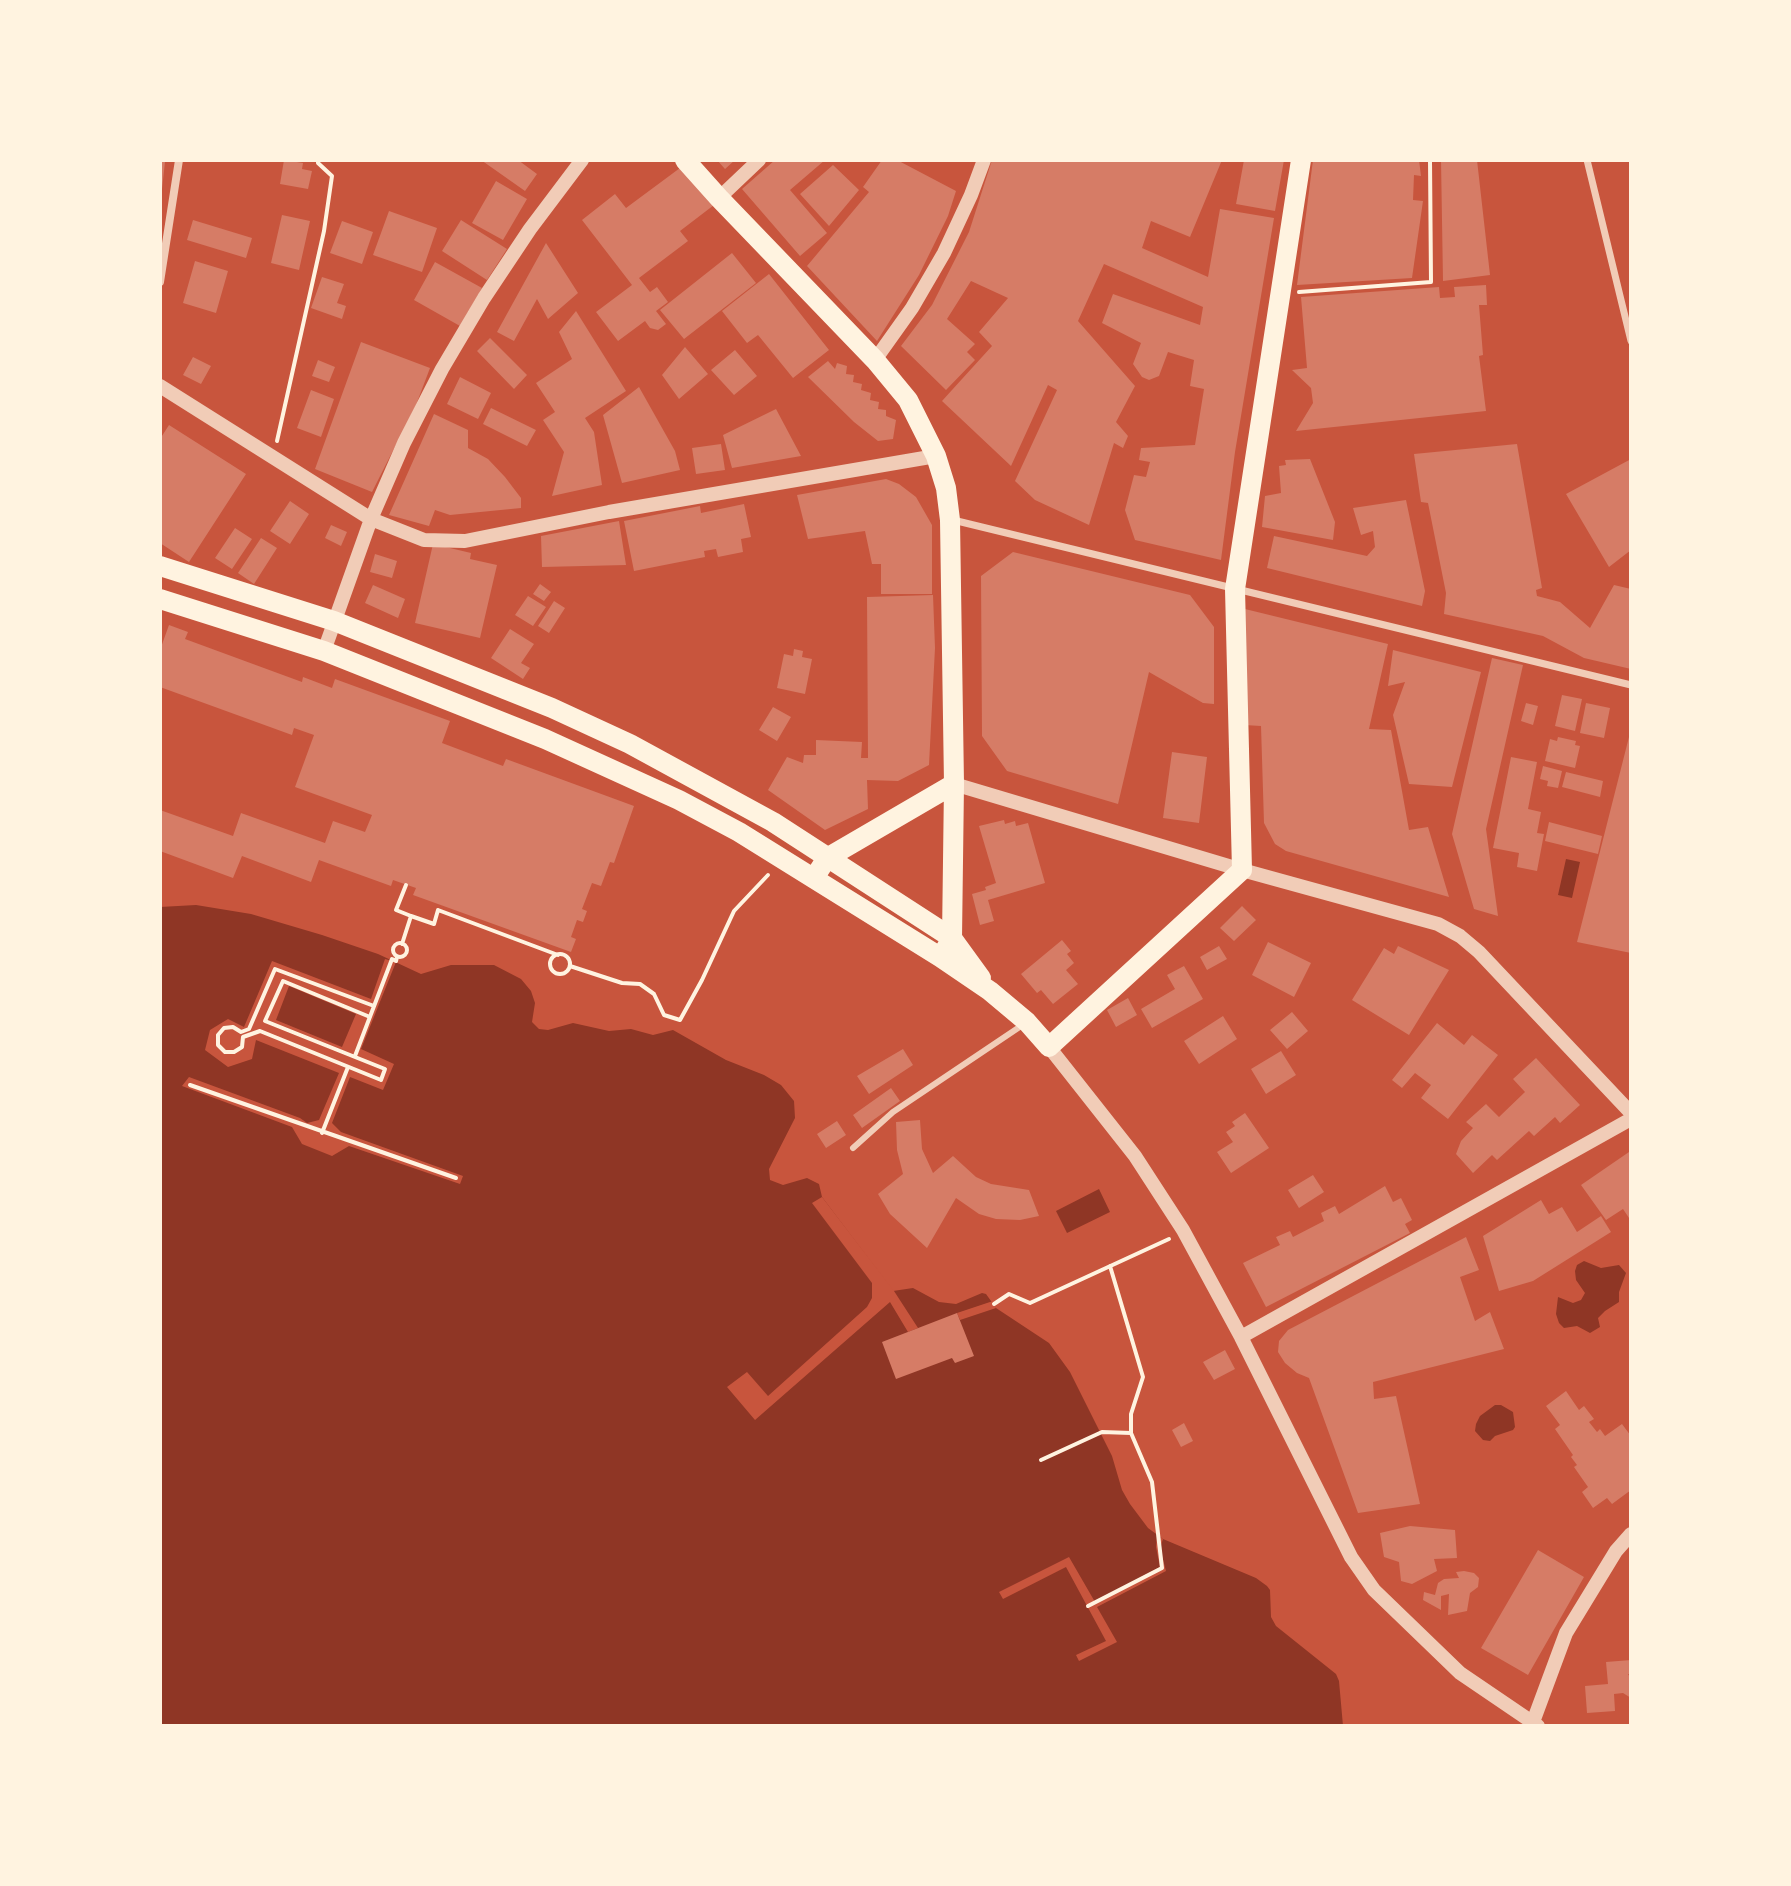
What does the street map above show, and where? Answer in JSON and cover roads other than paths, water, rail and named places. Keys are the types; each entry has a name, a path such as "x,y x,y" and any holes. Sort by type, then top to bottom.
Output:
{"main road":[{"path":"685,160 875,360 908,400 936,456 946,488 950,520 954,784 952,938 940,957"},
{"path":"160,599 324,651 501,721 620,771 679,800 814,878 940,957 990,991 1027,1022 1049,1047 1242,870 1235,589 1301,160"},
{"path":"160,566 334,621 552,708 630,744 773,822 952,938 990,991"},
{"path":"814,878 827,858 954,784"}],"street":[{"path":"160,282 179,160"},
{"path":"324,651 371,519 404,443 442,369 530,229 582,160"},
{"path":"719,198 759,160"},
{"path":"875,360 912,308 944,253 984,160"},
{"path":"1587,160 1631,341"},
{"path":"160,386 371,519 424,540 465,541 625,509 936,456"},
{"path":"950,520 1631,685"},
{"path":"954,784 1242,870 1438,924 1460,936 1479,952 1631,1116 1241,1337"},
{"path":"1049,1047 1135,1156 1183,1230 1241,1337 1351,1557 1374,1590 1460,1673 1535,1724 1566,1633 1616,1551 1631,1534"}],"lane":[{"path":"853,1148 893,1112 1027,1022"}]}
